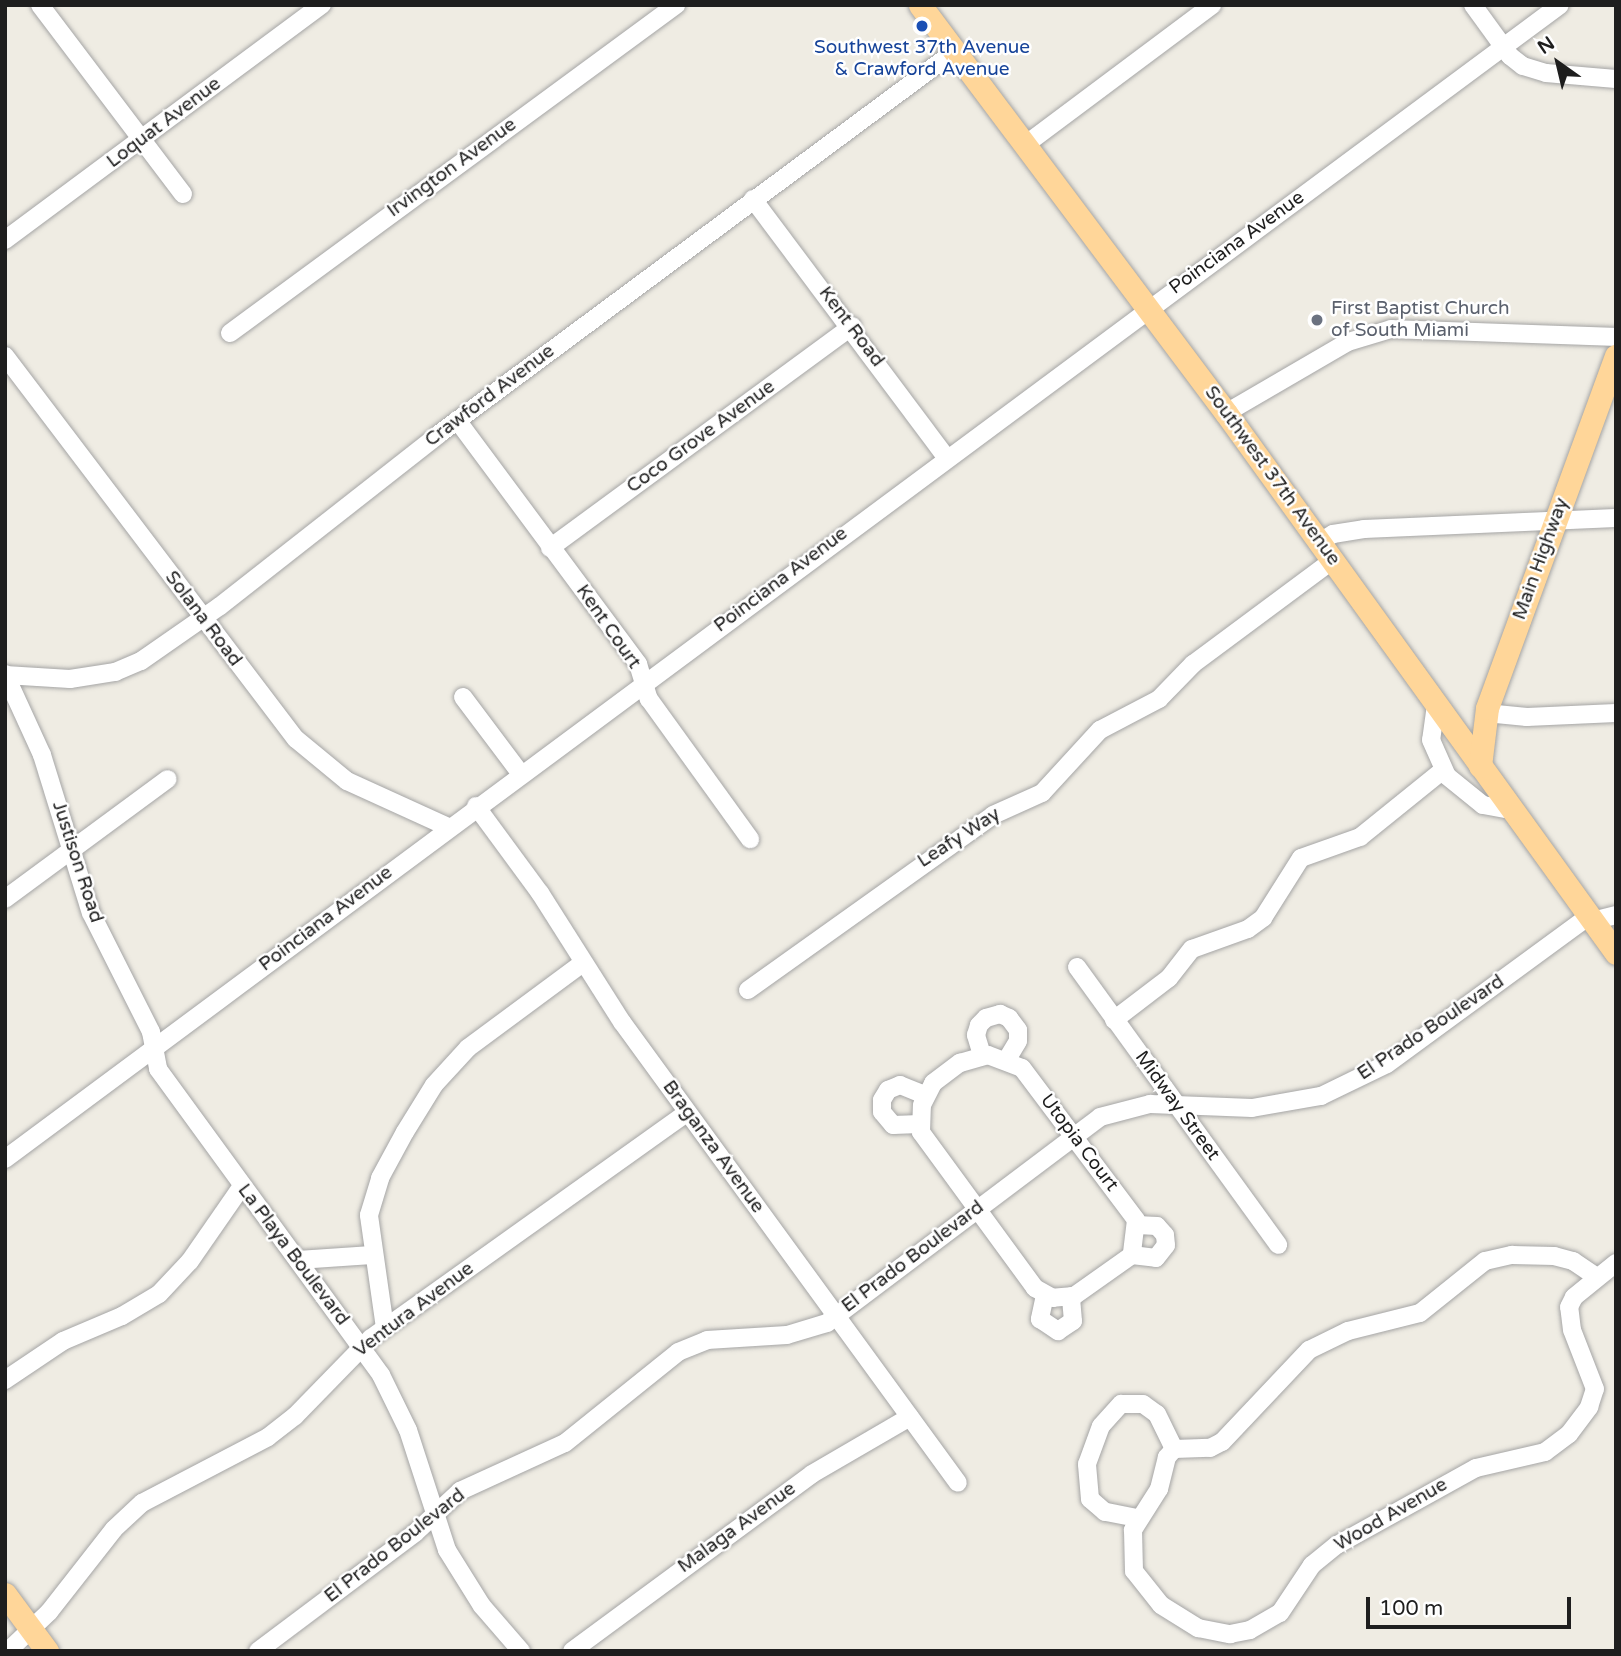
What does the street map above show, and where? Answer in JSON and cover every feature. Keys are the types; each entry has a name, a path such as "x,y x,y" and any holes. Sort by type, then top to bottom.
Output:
{"main road":[{"name":"Southwest 37th Avenue","path":"920,5 1226,413 1616,953"},
{"name":"Main Highway","path":"1480,766 1485,714 1616,356"},
{"path":"1441,712 1469,722 1485,714"},
{"path":"5,1594 47,1651"}],"street":[{"path":"40,5 183,194"},
{"name":"Loquat Avenue","path":"5,240 323,5"},
{"name":"Irvington Avenue","path":"230,333 676,5"},
{"path":"1026,145 1212,5"},
{"path":"1473,5 1517,62 1538,72 1616,79"},
{"name":"Poinciana Avenue","path":"8,1152 154,1047 946,457 1560,5"},
{"name":"Crawford Avenue","path":"6,675 57,679 115,672 141,661 203,619 457,420 955,51"},
{"name":"Kent Road","path":"753,199 852,326 946,457"},
{"name":"Coco Grove Avenue","path":"550,548 852,326"},
{"path":"1226,413 1348,342 1391,329 1616,337"},
{"name":"Solana Road","path":"8,367 269,708 318,760 358,787 448,827"},
{"name":"Kent Court","path":"457,420 638,664 649,699 750,839"},
{"path":"1320,542 1333,534 1364,529 1616,518"},
{"name":"Leafy Way","path":"748,990 993,815 1042,793 1100,730 1159,699 1193,664 1333,561"},
{"name":"Justison Road","path":"6,675 42,755 91,913 147,1022 154,1047"},
{"path":"463,697 520,773"},
{"path":"1441,712 1431,740 1443,770 1477,802 1512,810"},
{"path":"1485,714 1545,717 1616,713"},
{"path":"1114,1020 1169,978 1192,949 1248,929 1264,918 1301,859 1360,837 1443,770"},
{"path":"5,899 168,779"},
{"name":"Braganza Avenue","path":"476,806 545,901 583,963 687,1113 958,1483"},
{"path":"1591,919 1616,915"},
{"name":"El Prado Boulevard","path":"258,1651 433,1516 460,1491 531,1461 576,1436 678,1352 707,1340 803,1332 836,1315 1072,1135 1119,1110 1175,1104 1244,1108 1289,1105 1360,1079 1430,1034 1591,919"},
{"path":"386,1328 372,1255 369,1215 375,1191 434,1085 491,1028 583,963"},
{"name":"Midway Street","path":"1077,967 1278,1245"},
{"path":"982,1055 976,1035 979,1026 991,1015 1000,1014 1009,1018 1018,1030 1017,1045 1007,1059 982,1055 944,1073 925,1095 920,1124 923,1137 1045,1295 1040,1320 1058,1331 1073,1321 1071,1296"},
{"name":"La Playa Boulevard","path":"154,1047 164,1079 361,1346 400,1410 433,1516 473,1593 521,1651"},
{"name":"Utopia Court","path":"1007,1059 1027,1074 1132,1212 1137,1225"},
{"path":"920,1124 893,1125 883,1112 882,1100 900,1085 925,1095"},
{"name":"Ventura Avenue","path":"8,1651 32,1629 134,1509 169,1485 276,1431 361,1346 687,1113"},
{"path":"5,1380 63,1341 130,1313 159,1294 190,1261 242,1186"},
{"path":"1045,1295 1071,1296 1132,1255 1156,1258 1166,1245 1165,1234 1157,1226 1137,1225 1132,1255"},
{"path":"298,1260 372,1255"},
{"path":"1138,1518 1105,1512 1090,1499 1087,1464 1101,1426 1121,1404 1143,1404 1157,1414 1174,1449 1210,1448 1222,1442 1309,1350 1348,1331 1420,1313 1486,1261 1512,1255 1554,1256 1573,1261 1597,1277 1616,1263"},
{"name":"Wood Avenue","path":"1174,1449 1167,1457 1158,1489 1138,1518 1130,1549 1134,1571 1170,1612 1217,1633 1244,1632 1267,1622 1287,1604 1312,1564 1337,1545 1476,1468 1545,1452 1569,1434 1589,1406 1595,1388 1572,1329 1569,1307 1597,1277"},
{"name":"Malaga Avenue","path":"572,1651 812,1474 910,1417"}],"place":[{"name":"Southwest 37th Avenue & Crawford Avenue","path":"922,26"},
{"name":"First Baptist Church of South Miami","path":"1317,320"}]}
